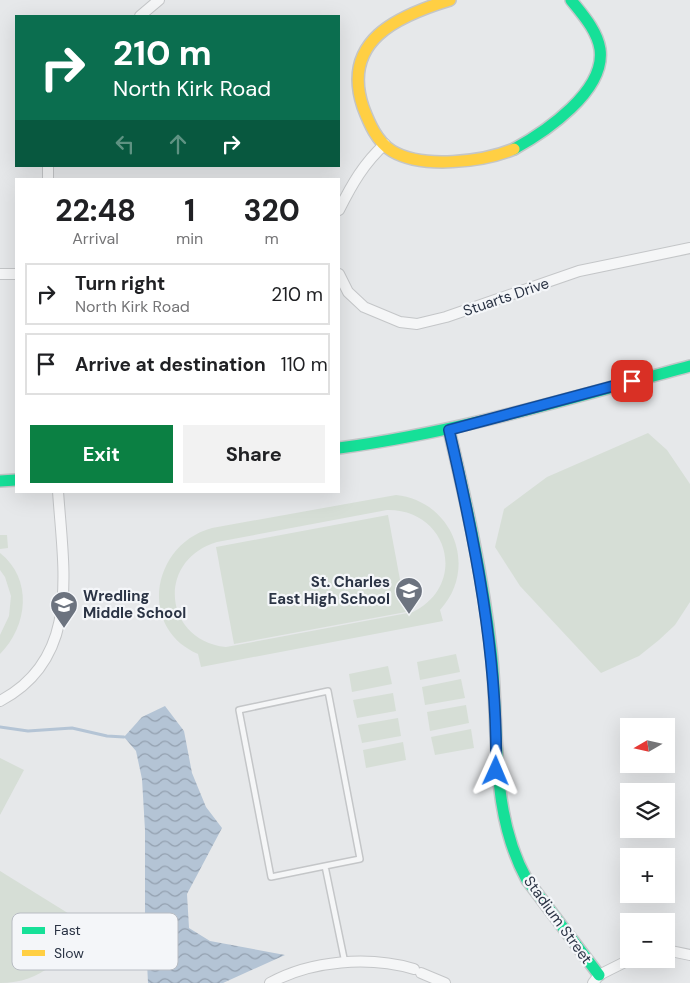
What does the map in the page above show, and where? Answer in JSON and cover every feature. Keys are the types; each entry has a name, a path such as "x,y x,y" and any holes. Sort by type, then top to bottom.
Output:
{"street":[{"path":"141,15 159,0"},
{"path":"450,0 389,25 374,38 361,56 356,79 360,103 372,127 390,149 414,158 450,163 508,154 552,125 587,90 596,77 601,61 599,40 594,30 571,0"},
{"path":"340,208 354,179 370,158 385,144"},
{"name":"Stuarts Drive","path":"340,276 348,292 364,307 400,322 417,324 446,317 579,271 690,248"},
{"path":"0,274 15,274"},
{"path":"340,448 388,442 449,430 690,366"},
{"name":"Stadium Street","path":"449,430 465,497 491,646 496,696 496,771 502,806 518,864 527,880 579,951 596,979"},
{"path":"0,481 15,480"},
{"path":"0,700 16,692 39,668 56,641 63,609 63,573 58,493"},
{"path":"675,952 690,955"},
{"path":"270,983 304,968 345,963 393,964 418,971 445,983"},
{"path":"596,979 620,965"}],"lane":[{"path":"328,691 360,859 325,866 271,877 239,710 328,691"},
{"path":"325,866 345,963"}],"shaded area":[{"path":"648,433 667,450 690,484 690,602 675,625 639,656 601,673 520,586 495,547 504,509 547,477"},
{"path":"396,495 416,500 432,510 445,523 454,539 458,557 458,575 452,593 440,610 443,621 201,667 198,654 179,642 166,626 160,607 160,587 165,568 176,551 192,537 212,528","holes":["387,510 408,513 425,522 437,535 444,550 445,568 441,585 430,600 413,612 226,647 205,641 189,630 179,615 175,599 176,581 184,565 197,551 217,542"]},
{"path":"388,515 406,612 234,644 216,547"},
{"path":"0,535 7,535 8,548 0,549"},
{"path":"0,553 11,564 18,576 22,589 23,603 21,617 16,630 0,654 0,635 9,616 11,596 5,577 0,570"},
{"path":"456,654 460,672 420,680 417,662"},
{"path":"388,666 392,684 352,692 349,674"},
{"path":"461,679 465,698 425,705 422,687"},
{"path":"393,693 396,711 357,718 353,700"},
{"path":"466,705 469,723 430,731 427,712"},
{"path":"398,718 401,736 362,743 358,725"},
{"path":"471,729 474,748 435,755 431,737"},
{"path":"403,742 406,760 366,768 363,750"},
{"path":"0,758 24,770 0,815"},
{"path":"0,871 68,913 12,913 12,970 45,970 15,982 0,983"}],"water":[{"path":"165,706 184,731 192,773 206,807 222,828 187,894 189,928 210,941 285,955 223,983 148,983 147,970 178,970 178,913 145,913 145,830 142,779 136,751 124,737 142,717"}],"waterway":[{"path":"0,727 28,731 72,728 107,736 124,737"}],"traffic: fast":[{"path":"514,149 541,132 571,108 584,95 599,65 600,49 596,35 571,0"},
{"path":"340,448 428,433 472,423 690,366"},
{"path":"449,430 462,484 488,622 494,679 498,767 506,825 515,853 527,880 599,975"},
{"path":"0,481 15,480"}],"traffic: slow":[{"path":"450,0 430,6 393,23 378,35 367,48 360,65 358,84 363,107 368,119 382,143 392,151 405,157 419,160 453,162 501,154 514,149"}],"place":[{"name":"St. Charles East High School","path":"409,615"},
{"name":"Wredling Middle School","path":"64,629"}],"route":[{"path":"496,771 496,696 491,646 465,497 449,430 632,381"}]}
